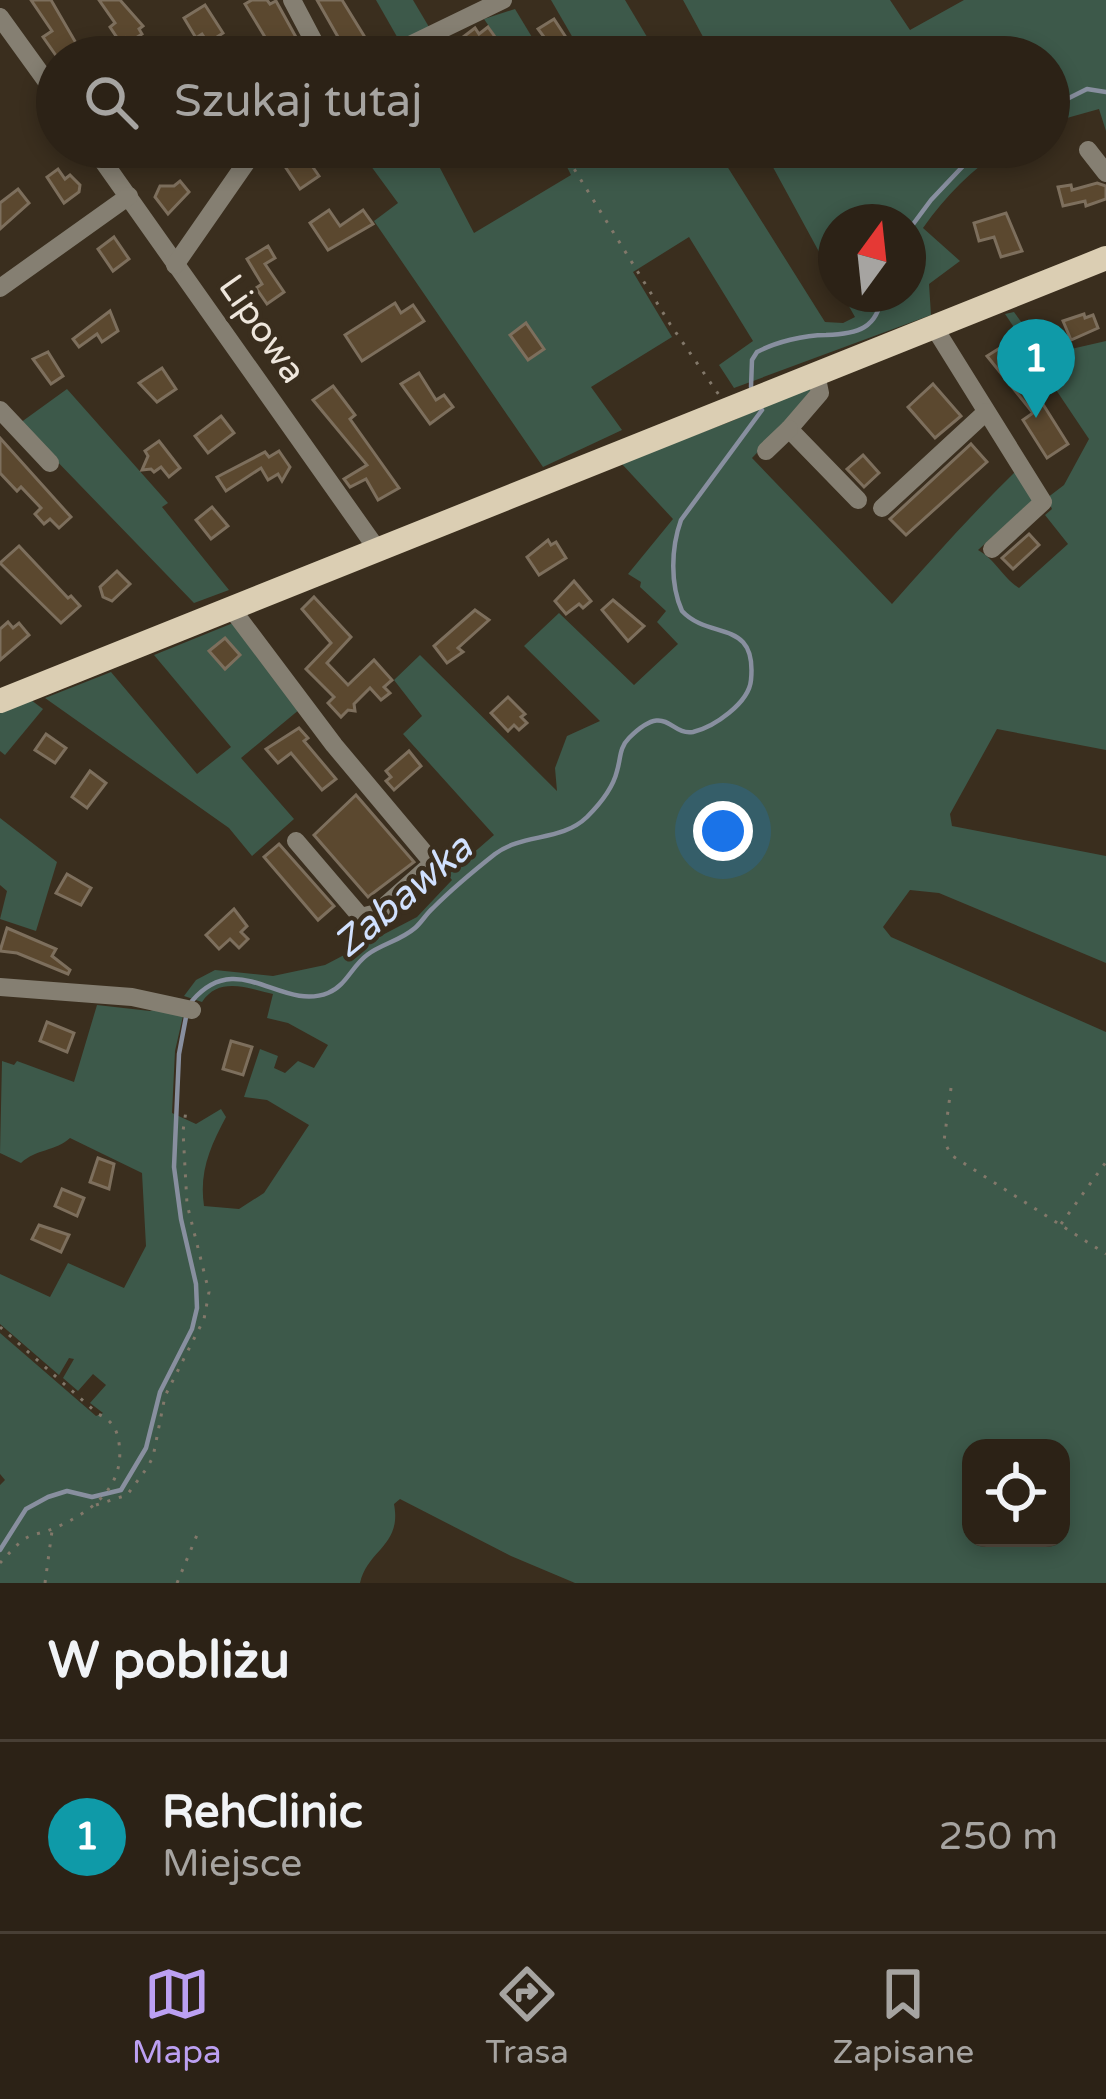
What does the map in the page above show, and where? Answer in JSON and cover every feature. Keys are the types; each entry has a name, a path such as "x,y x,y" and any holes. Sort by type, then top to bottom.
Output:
{"main road":[{"path":"0,700 1106,258"}],"street":[{"path":"292,0 311,36"},
{"path":"428,36 503,0"},
{"path":"0,17 36,67"},
{"path":"1088,150 1106,172"},
{"name":"Lipowa","path":"108,168 377,550"},
{"path":"176,265 242,168"},
{"path":"0,288 129,196"},
{"path":"934,327 1043,502 992,549"},
{"path":"766,451 820,393 816,374"},
{"path":"0,410 50,463"},
{"path":"882,508 986,412"},
{"path":"789,429 858,500"},
{"path":"232,608 334,745 433,863 377,913 361,917 296,841"},
{"path":"0,987 132,998 188,1009"}],"path":[{"path":"574,168 724,401"},
{"path":"951,1088 944,1141 952,1155 1106,1254"},
{"path":"0,1563 28,1537 126,1494 153,1457 165,1396 198,1336 209,1292 187,1204 186,1111"},
{"path":"1060,1225 1106,1162"},
{"path":"0,1327 98,1414 111,1420 119,1438 121,1466 117,1480 96,1505"},
{"path":"45,1583 52,1529"},
{"path":"177,1583 197,1534"}],"green space":[{"path":"376,0 413,0 429,27 412,36 397,36"},
{"path":"551,0 625,0 646,36 572,36"},
{"path":"683,0 890,0 910,30 964,0 1106,0 1106,131 1099,109 1070,117 1070,36 703,36"},
{"path":"515,9 531,36 496,36 484,19"},
{"path":"372,168 440,168 474,233 571,175 568,168 728,168 825,322 843,323 855,317 852,312 926,312 926,231 960,261 929,284 931,315 734,388 719,365 753,341 689,237 633,272 672,337 591,387 622,430 543,467 374,221 398,203"},
{"path":"773,168 979,168 926,224 926,204 818,204 818,250"},
{"path":"1014,312 1045,355 1106,341 1106,750 997,729 950,814 952,826 1106,856 1106,963 939,893 910,890 883,927 891,937 1106,1032 1106,1583 575,1583 400,1499 394,1504 389,1538 360,1583 0,1583 0,1485 5,1480 0,1474 0,1333 96,1416 103,1413 90,1403 106,1385 93,1374 78,1391 63,1378 74,1359 69,1358 59,1375 0,1324 0,1274 50,1297 68,1263 124,1288 146,1246 142,1173 70,1138 21,1163 0,1153 2,1061 14,1065 17,1061 74,1082 97,1005 150,1011 162,1007 183,1016 175,1051 172,1113 196,1124 221,1109 226,1117 207,1160 204,1206 239,1209 264,1193 309,1125 267,1100 244,1097 260,1049 278,1056 274,1068 285,1073 298,1061 314,1068 328,1045 288,1023 267,1018 273,994 225,986 202,1002 184,996 196,980 215,970 273,976 325,965 417,917 452,880 448,875 494,835 403,734 422,716 394,680 420,655 557,791 555,768 567,736 600,721 524,646 559,613 634,685 678,644 657,622 666,611 628,574 673,519 621,463 804,388 812,390 752,458 892,604 1015,472 1033,500 978,550 1019,588 1068,544 1045,515 1052,509 1047,498 1064,485 1089,439 1005,314"},
{"path":"67,389 168,503 162,507 229,590 194,603 20,423"},
{"path":"233,623 300,709 241,758 294,819 252,856 229,828 45,698 111,672 197,774 231,747 154,655"},
{"path":"31,700 43,709 5,755 0,751 0,709"},
{"path":"0,818 57,862 36,931 0,919 7,891 0,885"}],"building":[{"path":"31,0 51,0 72,36 44,36 52,31"},
{"path":"99,0 120,0 143,26 142,34 116,36 110,27 115,23"},
{"path":"317,0 342,0 364,36 337,36"},
{"path":"276,1 295,36 264,36 245,4"},
{"path":"205,5 223,33 195,36 184,18"},
{"path":"554,19 565,36 543,36 538,29"},
{"path":"488,27 494,36 464,36 475,28 479,34"},
{"path":"286,168 313,168 319,176 300,189"},
{"path":"58,169 65,179 70,175 80,185 79,192 64,203 47,177"},
{"path":"180,181 189,192 168,214 155,197 160,186"},
{"path":"1097,183 1106,186 1106,199 1086,206 1085,201 1063,206 1058,187 1071,185 1072,190"},
{"path":"18,189 29,203 0,229 0,203"},
{"path":"329,210 340,226 363,210 373,224 328,250 310,223"},
{"path":"1006,213 1022,251 1001,257 994,237 979,241 974,223"},
{"path":"114,237 129,259 113,271 98,249"},
{"path":"268,246 275,258 265,264 284,292 267,304 247,259"},
{"path":"395,303 401,313 413,305 424,321 362,361 345,335"},
{"path":"110,311 118,331 102,342 97,334 79,347 73,339"},
{"path":"1084,314 1085,318 1093,315 1098,328 1071,340 1063,321"},
{"path":"526,323 544,349 528,360 510,335"},
{"path":"1003,346 1024,380 1040,367 1049,378 1034,390 1068,444 1047,458 1023,420 1033,413 987,356"},
{"path":"48,352 63,376 51,384 33,359"},
{"path":"162,368 176,389 157,402 139,383"},
{"path":"419,373 436,400 444,395 453,407 430,424 401,384"},
{"path":"933,384 961,416 935,438 908,407"},
{"path":"333,386 355,415 350,419 399,488 378,500 366,479 350,487 344,479 367,465 313,400"},
{"path":"221,416 234,433 208,453 195,436"},
{"path":"0,438 71,517 59,528 50,519 44,524 35,514 41,508 0,473"},
{"path":"159,441 180,468 169,477 161,467 154,472 142,470 148,456 145,451"},
{"path":"971,444 987,462 906,535 890,519"},
{"path":"279,451 290,467 282,481 278,474 268,480 261,468 226,491 217,477 265,452 269,457"},
{"path":"863,455 879,473 864,487 847,469"},
{"path":"212,507 228,526 211,539 196,520"},
{"path":"1029,534 1039,545 1013,569 1002,558"},
{"path":"548,540 551,545 556,542 566,558 539,575 527,557"},
{"path":"19,546 80,606 61,623 0,563"},
{"path":"117,571 130,584 112,601 103,597 100,587"},
{"path":"574,581 591,601 566,614 555,601"},
{"path":"314,597 351,637 327,663 348,685 374,660 392,680 384,687 390,693 381,700 370,688 354,704 355,711 348,710 341,717 328,703 334,697 306,669 331,643 302,609"},
{"path":"613,600 644,626 628,641 602,610"},
{"path":"475,610 489,620 458,648 463,652 447,663 434,646"},
{"path":"8,622 13,628 19,623 29,635 0,660 0,629"},
{"path":"225,638 240,655 225,669 209,651"},
{"path":"508,697 525,714 521,717 527,723 519,730 514,725 508,731 491,713"},
{"path":"299,728 336,779 322,790 291,753 278,763 266,749"},
{"path":"46,734 66,748 55,763 35,750"},
{"path":"409,751 421,766 394,790 386,781 391,777 386,771"},
{"path":"90,771 106,783 87,808 72,797"},
{"path":"356,795 414,862 368,897 314,835"},
{"path":"279,844 334,906 318,920 264,857"},
{"path":"67,874 91,888 81,905 56,893"},
{"path":"234,909 247,926 241,932 248,939 239,948 230,939 219,949 206,935"},
{"path":"7,928 56,949 52,956 70,970 68,974 0,951"},
{"path":"47,1022 74,1033 67,1052 40,1041"},
{"path":"231,1041 252,1047 243,1075 223,1069"},
{"path":"98,1158 114,1164 109,1189 90,1182"},
{"path":"62,1189 84,1198 77,1216 55,1206"},
{"path":"39,1225 69,1235 61,1252 32,1239"}],"waterway":[{"name":"Zabawka","path":"1070,98 1087,89 1106,92"},
{"name":"Zabawka","path":"926,207 961,168"},
{"name":"Zabawka","path":"751,387 757,352 790,340 847,333 864,327 877,312"},
{"name":"Zabawka","path":"192,1001 209,986 226,980 311,997 334,990 367,955 415,928 495,854 566,830 587,817 612,784 623,746 642,727 660,720 693,732 737,705 751,680 747,647 682,611 675,589 675,542 681,520 762,410"},
{"name":"Zabawka","path":"0,1550 26,1509 48,1497 67,1491 92,1497 121,1490 146,1448 160,1392 192,1329 196,1284 174,1167 179,1054 186,1017"}],"place":[{"name":"RehClinic","path":"1036,418"}]}
